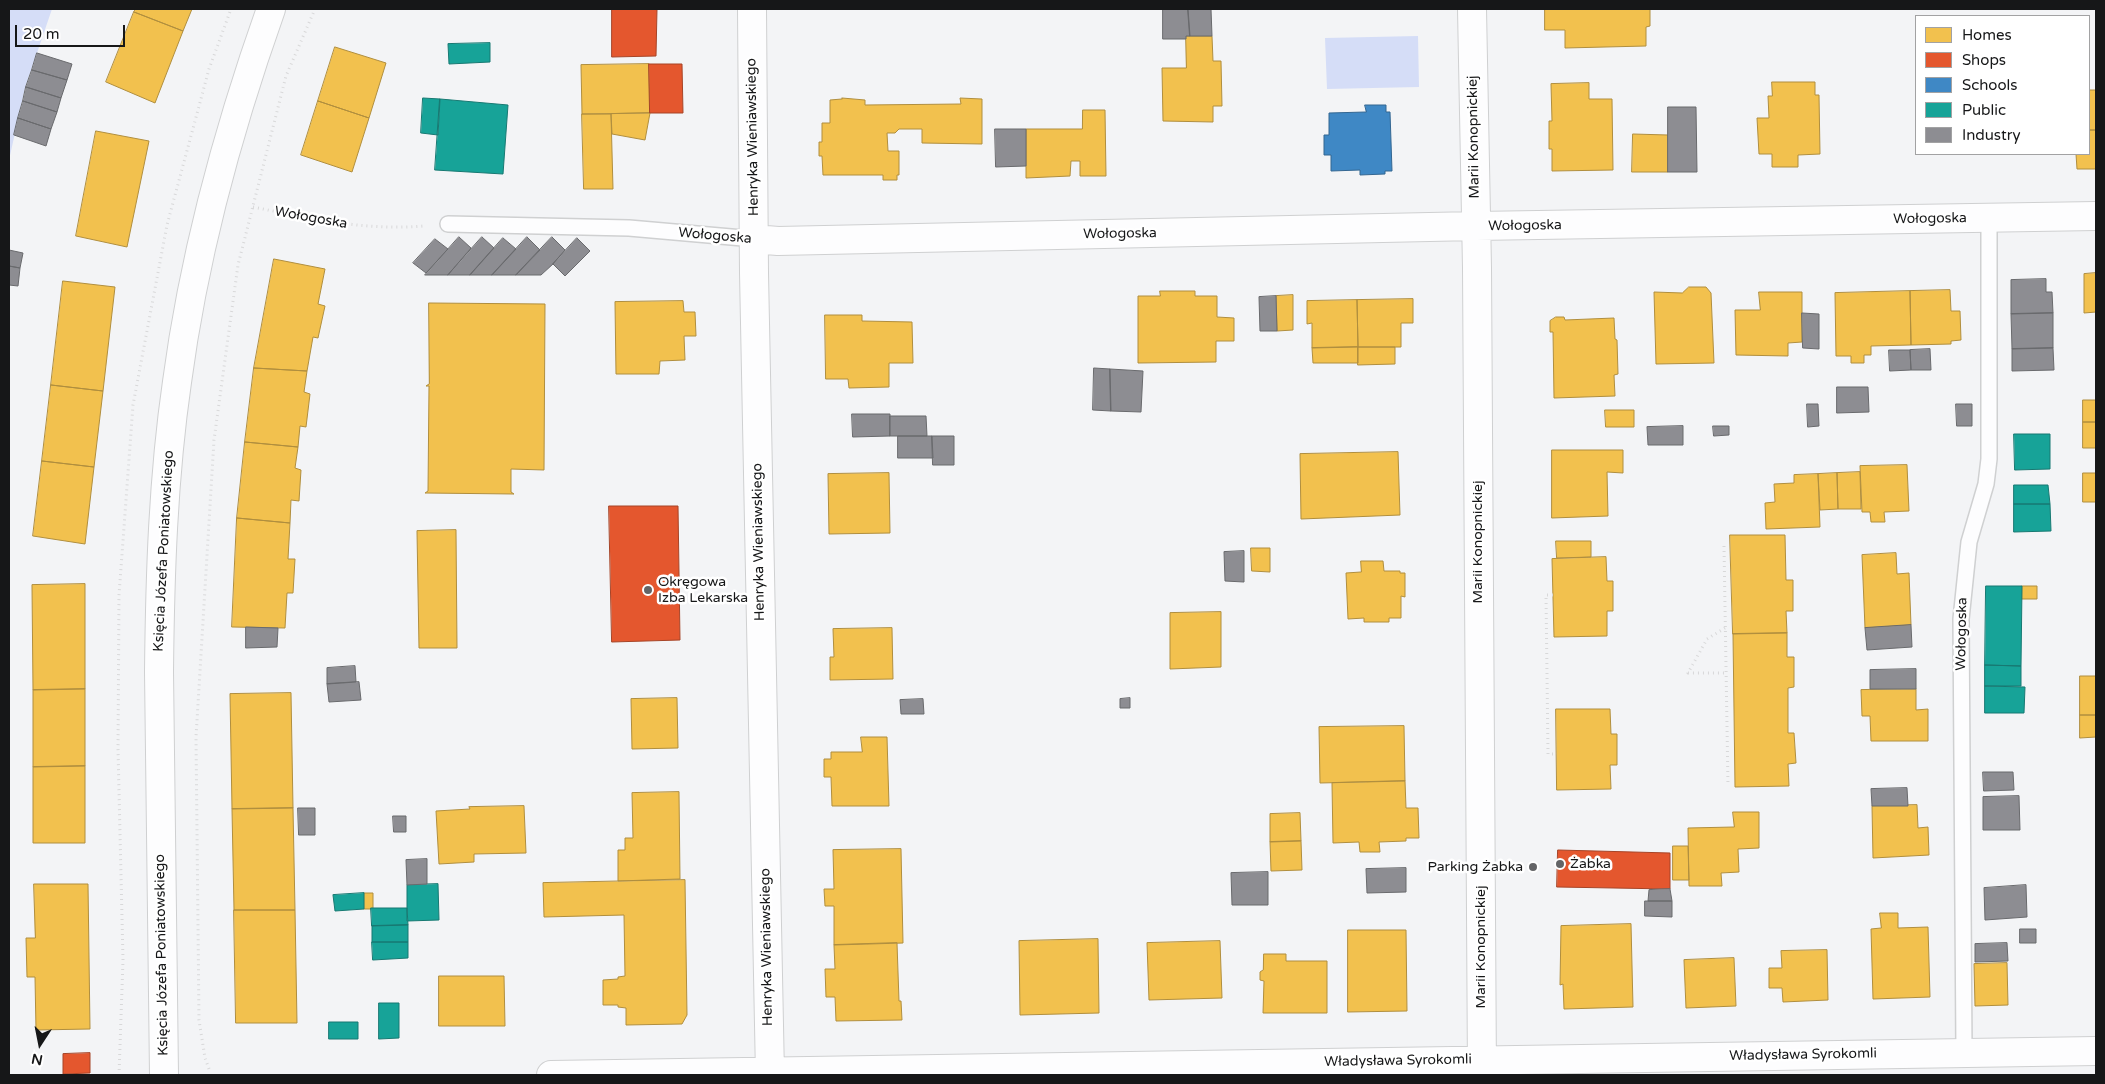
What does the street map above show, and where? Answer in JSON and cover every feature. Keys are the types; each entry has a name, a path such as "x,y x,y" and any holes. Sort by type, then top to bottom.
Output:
{"street":[{"name":"Księcia Józefa Poniatowskiego","path":"164,1075 158,672 164,494 176,383 199,254 233,121 271,9"},
{"name":"Henryka Wieniawskiego","path":"752,9 754,239 770,1073"},
{"name":"Marii Konopnickiej","path":"1472,9 1476,226 1482,1068"},
{"name":"Wołogoska","path":"754,239 788,241 1476,226 2096,216"},
{"name":"Władysława Syrokomli","path":"551,1075 1482,1068 1964,1052 2096,1051"}],"lane":[{"name":"Wołogoska","path":"1964,1052 1961,619 1969,542 1986,484 1989,459 1989,218"},
{"name":"Wołogoska","path":"448,224 629,228 754,239"}],"path":[{"path":"209,1069 205,1058 199,1020 196,737 214,440 238,265 286,76 315,9"},
{"name":"Wołogoska","path":"252,207 319,221 362,226 406,228 448,224"},
{"path":"1724,546 1728,786"},
{"path":"119,595 118,749 122,960 119,1075"},
{"path":"1553,595 1546,595 1548,754 1557,754"},
{"path":"1726,628 1707,639 1688,673 1726,673"}],"shaded area":[{"path":"9,9 52,9 25,88 9,160"},
{"path":"1418,36 1419,87 1327,89 1325,38"}],"building: Homes":[{"path":"136,9 192,9 183,31 134,12"},
{"path":"1545,9 1650,9 1650,26 1646,27 1646,46 1565,48 1565,30 1545,30"},
{"path":"134,12 183,31 155,103 106,82"},
{"path":"1186,36 1212,36 1213,61 1221,61 1222,106 1213,106 1213,122 1163,121 1162,68 1186,68"},
{"path":"335,47 386,63 369,118 318,101"},
{"path":"649,64 650,113 582,114 581,65"},
{"path":"1772,82 1815,82 1815,95 1819,95 1820,154 1798,155 1798,167 1772,167 1772,154 1759,154 1757,118 1769,118 1768,96 1772,96"},
{"path":"1589,83 1589,99 1612,99 1613,170 1552,171 1552,149 1549,149 1549,121 1552,121 1551,84"},
{"path":"2090,90 2096,90 2096,130 2090,130"},
{"path":"842,98 865,100 865,105 961,104 960,98 982,99 982,144 922,143 922,129 899,129 895,133 887,133 888,151 899,151 899,175 897,175 897,180 883,180 883,175 823,175 822,156 819,156 819,142 822,142 822,123 830,123 830,100"},
{"path":"318,101 369,118 352,172 301,155"},
{"path":"1083,110 1105,110 1106,176 1080,176 1080,161 1071,161 1070,176 1026,178 1026,129 1082,129"},
{"path":"650,113 645,140 612,134 611,114"},
{"path":"582,114 611,114 613,189 584,189"},
{"path":"2090,130 2096,130 2096,169 2077,169 2076,155 2090,155"},
{"path":"96,131 149,141 127,247 76,236"},
{"path":"1633,134 1668,135 1668,172 1632,172"},
{"path":"274,259 325,269 318,304 325,306 318,338 313,337 307,371 254,368"},
{"path":"2096,273 2096,312 2084,313 2084,274"},
{"path":"63,281 115,287 103,391 51,385"},
{"path":"1689,287 1706,287 1711,293 1714,363 1656,364 1654,292 1682,293"},
{"path":"1950,290 1951,311 1960,311 1961,340 1951,341 1951,344 1911,345 1910,291"},
{"path":"1160,291 1195,291 1195,296 1217,296 1217,317 1234,318 1234,341 1216,341 1216,362 1138,363 1138,296 1160,296"},
{"path":"1910,291 1911,345 1871,346 1871,355 1864,355 1864,363 1851,363 1851,356 1836,356 1835,293"},
{"path":"1759,292 1802,292 1802,342 1788,343 1788,356 1736,355 1735,310 1760,310"},
{"path":"1293,295 1293,330 1277,331 1276,296"},
{"path":"1413,299 1413,323 1401,323 1401,347 1358,347 1357,300"},
{"path":"1357,300 1358,347 1312,348 1312,323 1307,324 1307,301"},
{"path":"683,301 684,312 695,312 696,336 684,336 685,360 660,361 659,374 616,374 615,302"},
{"path":"429,303 545,304 544,470 511,469 511,492 514,494 425,493 428,491 429,386 426,386 429,384"},
{"path":"825,315 862,315 862,321 912,322 913,363 889,363 889,387 849,388 848,379 826,379"},
{"path":"1556,317 1564,317 1565,320 1614,318 1618,374 1614,375 1615,396 1554,398 1553,332 1550,332 1550,321"},
{"path":"1358,347 1395,347 1395,364 1358,365"},
{"path":"1358,347 1358,363 1313,363 1312,348"},
{"path":"254,368 307,371 304,392 310,394 306,427 300,426 298,447 245,442"},
{"path":"51,385 103,391 94,467 42,461"},
{"path":"2083,400 2096,400 2096,422 2083,422"},
{"path":"1605,410 1634,410 1634,427 1606,427"},
{"path":"2083,422 2096,422 2096,448 2083,448"},
{"path":"245,442 298,447 295,468 301,470 299,501 291,500 290,523 237,518"},
{"path":"1552,450 1623,450 1623,473 1607,472 1608,516 1552,518"},
{"path":"1398,452 1400,515 1301,519 1300,454"},
{"path":"42,461 94,467 85,544 33,536"},
{"path":"1907,465 1909,511 1884,512 1885,522 1871,522 1870,512 1862,512 1860,466"},
{"path":"1860,472 1861,509 1838,509 1837,473"},
{"path":"889,473 890,533 829,534 828,474"},
{"path":"1837,473 1838,509 1820,510 1818,474"},
{"path":"2083,473 2096,473 2096,502 2083,502"},
{"path":"1818,474 1820,527 1766,529 1765,503 1775,502 1774,484 1794,483 1794,475"},
{"path":"237,518 290,523 288,559 295,559 293,593 287,593 285,628 232,627"},
{"path":"456,530 457,648 419,648 417,531"},
{"path":"1730,535 1785,535 1786,580 1793,580 1793,611 1786,611 1787,633 1733,634"},
{"path":"1556,541 1591,541 1591,557 1557,558"},
{"path":"1251,548 1270,548 1270,572 1252,571"},
{"path":"1896,553 1897,574 1909,573 1911,625 1865,628 1862,555"},
{"path":"1606,557 1607,581 1613,581 1613,611 1607,611 1607,636 1554,637 1552,559"},
{"path":"1361,561 1383,561 1384,571 1400,571 1400,573 1405,573 1405,597 1401,596 1401,618 1389,618 1389,622 1364,622 1364,618 1348,619 1346,573 1361,572"},
{"path":"85,584 85,689 33,690 32,585"},
{"path":"2022,586 2037,586 2037,599 2022,599"},
{"path":"1221,612 1221,667 1170,669 1170,613"},
{"path":"892,628 893,679 830,680 830,657 834,657 833,629"},
{"path":"1787,633 1787,657 1794,657 1794,687 1788,688 1788,733 1794,733 1796,763 1788,764 1789,786 1735,787 1733,634"},
{"path":"2080,676 2096,676 2096,715 2080,715"},
{"path":"85,689 85,766 33,767 33,690"},
{"path":"1916,689 1916,710 1928,709 1928,741 1871,741 1870,716 1862,716 1861,690"},
{"path":"291,693 293,808 232,809 230,694"},
{"path":"677,698 678,748 632,749 631,699"},
{"path":"1556,709 1610,709 1611,734 1617,734 1617,765 1610,765 1611,789 1557,790"},
{"path":"2080,715 2096,715 2096,737 2080,738"},
{"path":"1404,726 1405,781 1320,783 1319,727"},
{"path":"861,737 887,737 889,806 832,806 831,777 824,777 824,759 831,759 831,752 862,752"},
{"path":"85,766 85,843 33,843 33,767"},
{"path":"1405,781 1406,808 1418,808 1419,838 1406,838 1406,841 1379,842 1380,852 1360,852 1359,842 1333,843 1332,783"},
{"path":"679,792 680,879 618,881 618,850 625,850 625,838 633,838 632,793"},
{"path":"1917,805 1918,828 1928,827 1929,855 1873,858 1872,806"},
{"path":"524,806 526,853 474,854 474,862 439,864 436,811 470,809 469,807"},
{"path":"293,808 295,910 234,910 232,809"},
{"path":"1733,812 1759,812 1759,848 1738,849 1739,872 1721,873 1722,886 1689,886 1688,828 1734,827"},
{"path":"1300,813 1301,841 1270,842 1270,814"},
{"path":"1301,841 1302,870 1271,871 1270,842"},
{"path":"1673,846 1688,846 1689,880 1673,880"},
{"path":"901,849 903,943 834,945 834,906 825,906 824,889 834,889 833,850"},
{"path":"685,880 687,1015 682,1024 626,1025 626,1008 618,1007 618,1005 603,1005 603,980 618,979 618,977 625,976 624,915 544,917 543,883"},
{"path":"34,884 88,884 90,1029 36,1030 35,977 27,977 26,938 35,938"},
{"path":"364,893 373,893 373,909 364,909"},
{"path":"234,910 295,910 297,1023 236,1023"},
{"path":"1880,913 1898,913 1898,928 1928,927 1930,997 1873,999 1871,929 1881,928"},
{"path":"1631,924 1633,1007 1564,1009 1563,984 1560,985 1561,926"},
{"path":"1348,930 1406,930 1407,1011 1348,1012"},
{"path":"1098,939 1099,1013 1020,1015 1019,941"},
{"path":"1220,941 1222,998 1149,1000 1147,943"},
{"path":"897,943 899,1001 901,1001 902,1020 836,1021 835,997 826,997 825,969 835,969 834,945"},
{"path":"1827,950 1828,1000 1783,1002 1782,988 1769,988 1769,968 1782,968 1781,951"},
{"path":"1264,954 1286,954 1286,961 1327,961 1327,1013 1263,1013 1264,981 1260,980 1260,972 1263,970"},
{"path":"1734,958 1736,1006 1686,1008 1684,960"},
{"path":"2007,963 2008,1005 1975,1006 1974,964"},
{"path":"439,976 504,976 505,1026 439,1026"}],"building: Shops":[{"path":"612,9 657,9 656,56 612,57"},
{"path":"649,64 682,64 683,113 650,113"},
{"path":"609,506 678,506 680,640 612,642"},
{"path":"1558,850 1670,853 1670,889 1557,887"},
{"path":"90,1053 90,1073 63,1074 63,1054"}],"building: Schools":[{"path":"1365,105 1386,105 1386,112 1390,112 1392,171 1385,171 1385,174 1360,175 1360,170 1331,171 1331,155 1324,155 1324,135 1329,135 1329,113 1366,112"}],"building: Public":[{"path":"490,43 490,62 449,64 448,44"},
{"path":"423,98 440,99 438,135 421,133"},
{"path":"440,99 508,105 503,174 435,170"},
{"path":"2014,434 2050,434 2050,469 2015,470"},
{"path":"2014,485 2048,485 2050,504 2014,504"},
{"path":"2014,504 2050,504 2051,531 2014,532"},
{"path":"1986,586 2022,586 2021,666 1985,665"},
{"path":"1985,665 2021,666 2021,686 1985,686"},
{"path":"1985,686 2025,687 2024,713 1985,713"},
{"path":"438,884 439,920 407,921 407,885"},
{"path":"364,893 364,909 335,911 333,895"},
{"path":"371,908 407,908 408,925 372,926"},
{"path":"408,925 408,942 372,942 372,926"},
{"path":"372,942 408,942 408,958 373,960"},
{"path":"379,1003 399,1003 399,1038 379,1039"},
{"path":"329,1022 358,1022 358,1039 329,1039"}],"building: Industry":[{"path":"1163,9 1188,9 1190,36 1186,36 1186,39 1163,39"},
{"path":"1188,9 1211,9 1212,36 1190,36"},
{"path":"37,53 72,64 67,80 32,70"},
{"path":"32,70 67,80 61,98 26,87"},
{"path":"26,87 61,98 57,112 23,101"},
{"path":"23,101 57,112 51,129 18,118"},
{"path":"1668,107 1696,107 1697,172 1668,172"},
{"path":"18,118 51,129 46,146 14,135"},
{"path":"995,129 1026,129 1026,166 996,167"},
{"path":"459,237 471,248 448,275 425,275"},
{"path":"482,237 494,248 470,275 448,275"},
{"path":"527,237 540,250 516,275 492,275"},
{"path":"552,237 565,250 553,264 541,275 516,275"},
{"path":"503,238 516,249 492,275 470,275"},
{"path":"577,238 590,251 565,276 553,264"},
{"path":"435,239 448,249 426,273 413,263"},
{"path":"9,250 23,253 20,268 9,266"},
{"path":"9,266 20,268 18,286 9,285"},
{"path":"2046,279 2046,292 2052,292 2053,313 2011,314 2011,280"},
{"path":"1276,296 1277,331 1260,331 1259,297"},
{"path":"1802,313 1819,314 1819,349 1803,348"},
{"path":"2053,313 2053,348 2012,349 2011,314"},
{"path":"2053,348 2054,370 2012,371 2012,349"},
{"path":"1930,349 1931,370 1911,370 1910,350"},
{"path":"1889,350 1910,350 1911,370 1890,371"},
{"path":"1094,368 1110,369 1111,411 1093,410"},
{"path":"1110,369 1143,371 1141,412 1111,411"},
{"path":"1837,387 1868,387 1869,412 1837,413"},
{"path":"1807,404 1818,404 1819,426 1808,427"},
{"path":"1956,404 1972,404 1972,426 1957,426"},
{"path":"852,414 890,414 890,436 853,437"},
{"path":"890,416 926,416 927,436 890,436"},
{"path":"1683,426 1683,445 1648,445 1647,427"},
{"path":"1713,426 1729,426 1729,435 1714,436"},
{"path":"898,436 932,436 933,458 898,458"},
{"path":"932,436 954,436 954,465 933,465"},
{"path":"1244,551 1244,582 1225,581 1224,552"},
{"path":"1911,625 1912,647 1867,650 1865,628"},
{"path":"246,627 278,628 277,647 246,648"},
{"path":"355,666 356,682 327,684 327,668"},
{"path":"1916,669 1916,689 1870,689 1870,670"},
{"path":"359,682 361,700 329,702 327,684"},
{"path":"1130,698 1130,708 1120,708 1120,699"},
{"path":"923,699 924,714 901,714 900,700"},
{"path":"1983,772 2013,772 2014,790 1984,791"},
{"path":"1907,788 1908,806 1872,806 1871,789"},
{"path":"2019,796 2020,830 1983,830 1983,797"},
{"path":"298,808 315,808 315,835 299,835"},
{"path":"393,816 406,816 406,832 394,832"},
{"path":"427,859 427,884 407,885 406,860"},
{"path":"1406,868 1406,892 1367,893 1366,869"},
{"path":"1268,872 1268,905 1232,905 1231,873"},
{"path":"2026,885 2027,917 1985,920 1984,888"},
{"path":"1670,889 1672,901 1648,901 1649,890"},
{"path":"1645,901 1672,901 1672,917 1645,916"},
{"path":"2020,929 2036,929 2036,943 2020,943"},
{"path":"2007,943 2008,961 1975,962 1975,944"}],"place":[{"name":"Okręgowa Izba Lekarska","path":"648,590"},
{"name":"Żabka","path":"1560,864"},
{"name":"Parking Żabka","path":"1533,867"}]}
